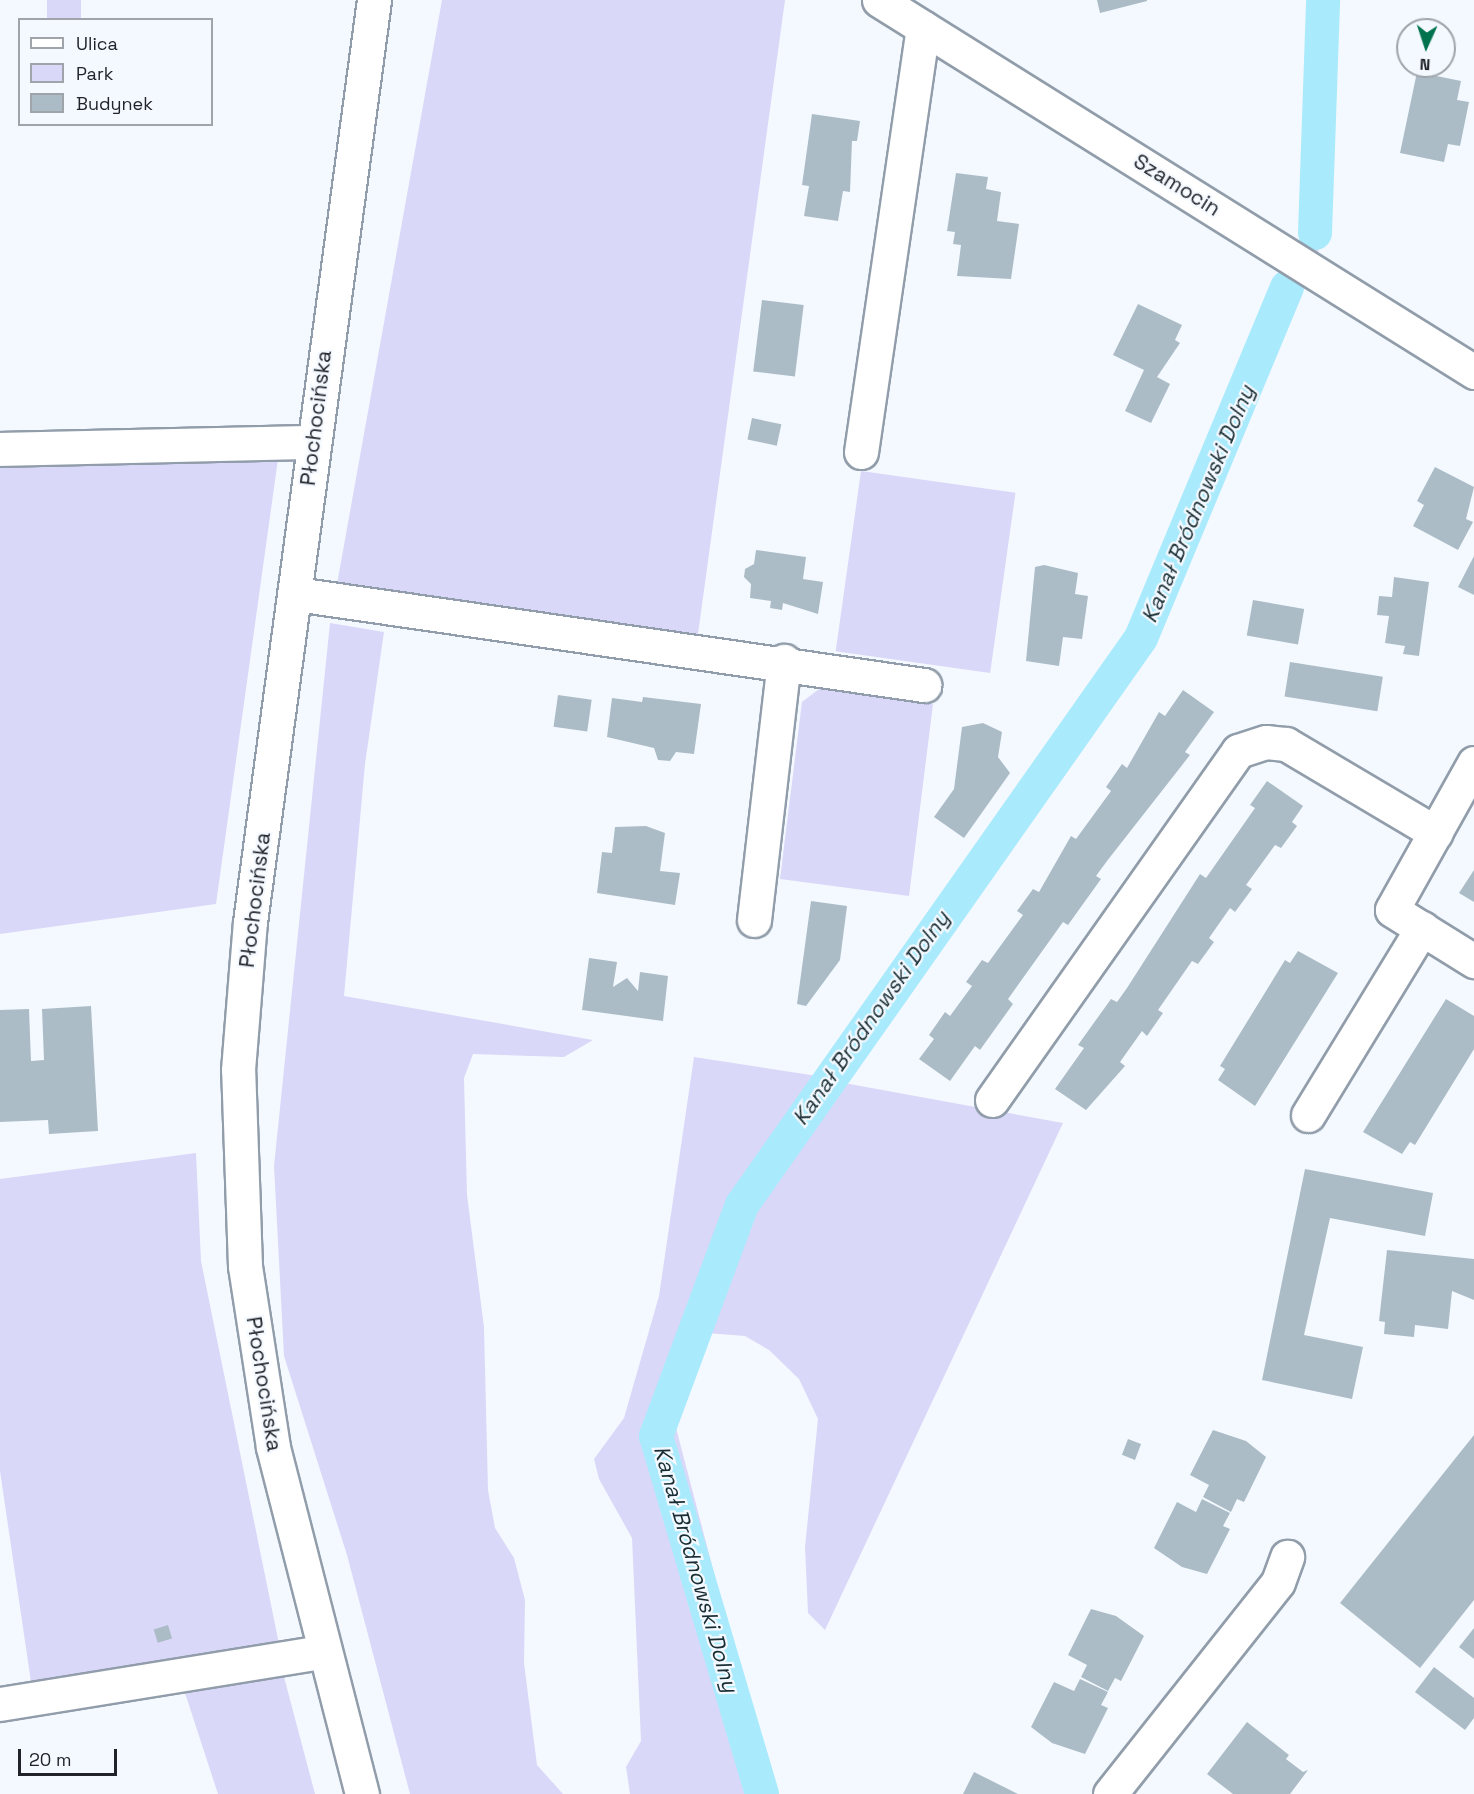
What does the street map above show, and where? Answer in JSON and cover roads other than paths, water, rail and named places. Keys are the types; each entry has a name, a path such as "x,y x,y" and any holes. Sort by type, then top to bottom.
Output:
{"main road":[{"name":"Płochocińska","path":"362,1794 322,1652 273,1446 245,1266 238,1070 250,922 296,594 312,442 374,0"},
{"name":"Szamocin","path":"879,0 1474,372"},
{"path":"861,452 923,27"},
{"path":"0,449 312,442"},
{"path":"296,594 784,661 924,685"},
{"path":"754,920 784,661"},
{"path":"993,1100 1238,751 1266,742 1286,744 1436,833"},
{"path":"1474,763 1392,910 1474,961"},
{"path":"1308,1115 1422,928"},
{"path":"1110,1794 1278,1582 1287,1557"},
{"path":"0,1704 322,1652"}],"waterway":[{"name":"Kanał Bródnowski Dolny","path":"1315,233 1323,0"},
{"name":"Kanał Bródnowski Dolny","path":"762,1794 656,1436 742,1205 1141,638 1287,287"}]}
